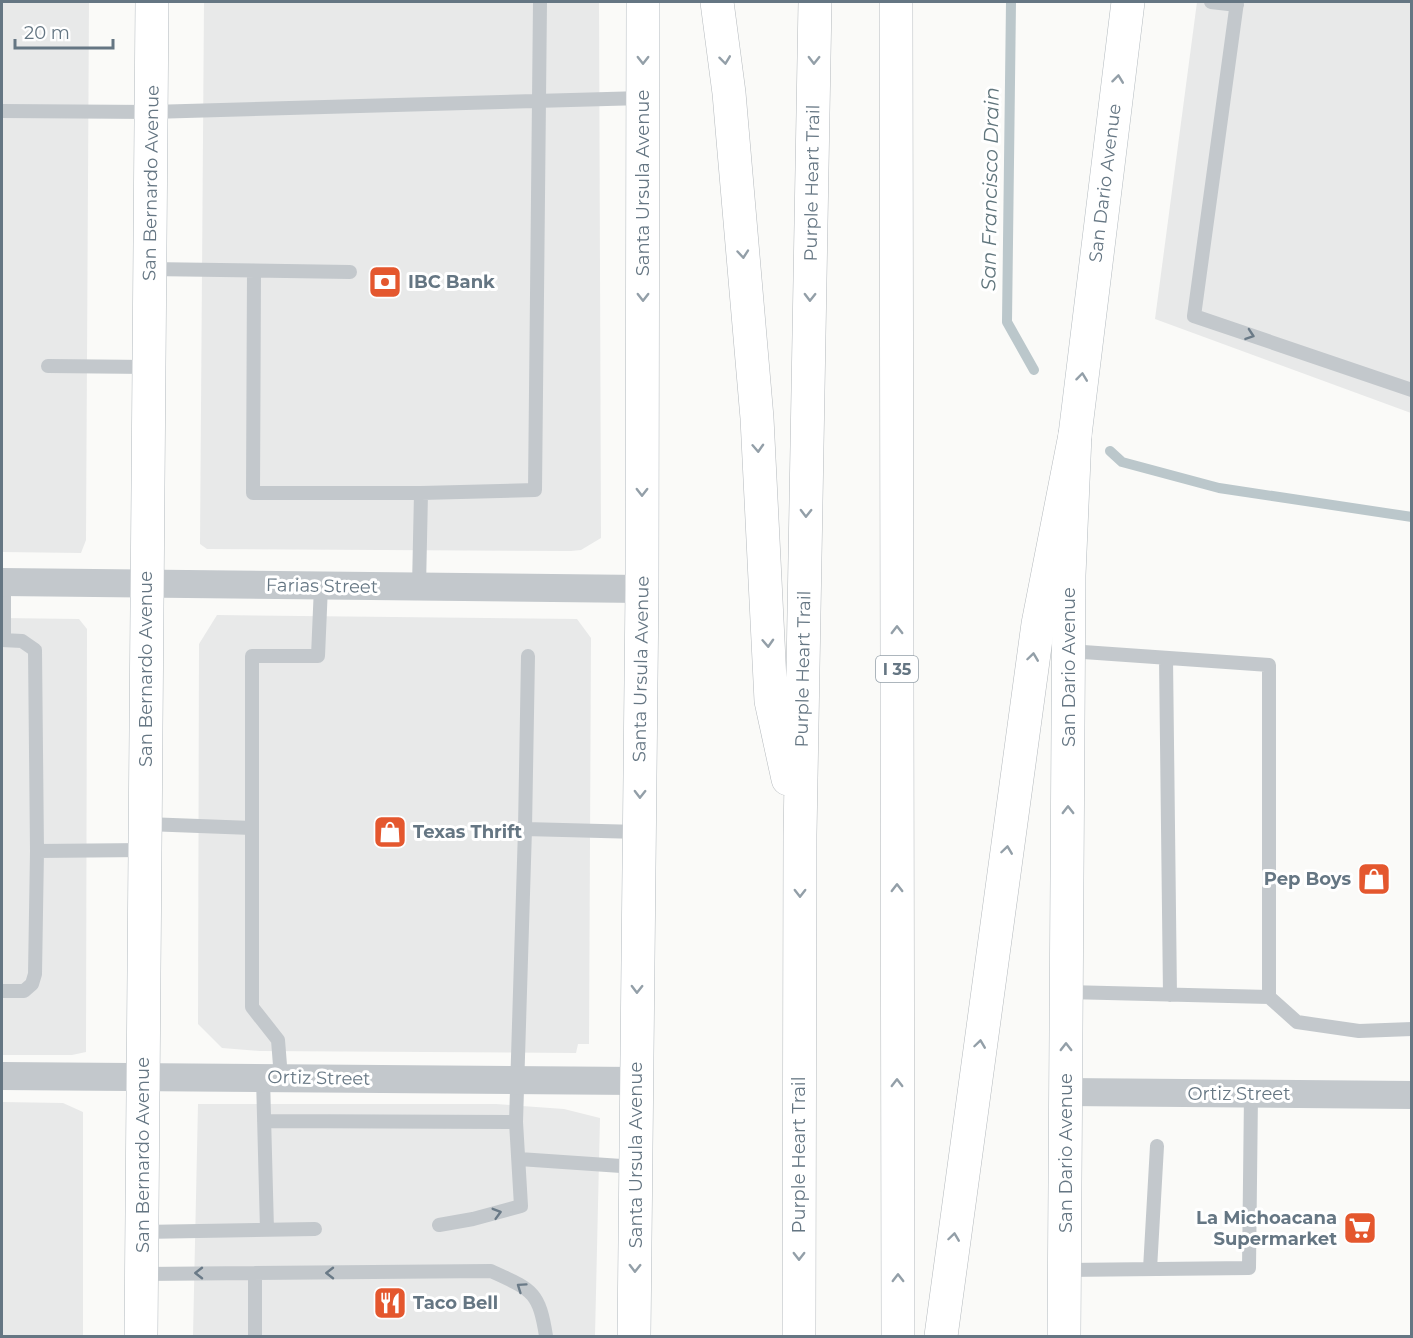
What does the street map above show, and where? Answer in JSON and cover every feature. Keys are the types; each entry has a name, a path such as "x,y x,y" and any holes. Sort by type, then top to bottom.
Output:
{"main road":[{"name":"San Bernardo Avenue","path":"141,1336 153,2"},
{"name":"Santa Ursula Avenue","path":"634,1336 642,589 643,2"},
{"path":"717,2 729,93 757,418 771,701 800,835"},
{"name":"Purple Heart Trail","path":"799,1336 800,835 815,2"},
{"name":"I 35","path":"896,2 898,1336"},
{"name":"San Dario Avenue","path":"1064,1336 1069,651 1075,435 1128,2"},
{"path":"941,1336 1038,624 1075,435"}],"street":[{"name":"Farias Street","path":"3,582 642,589"},
{"name":"Ortiz Street","path":"2,1076 636,1081"},
{"name":"Ortiz Street","path":"1066,1092 1412,1095"}],"lane":[{"path":"254,271 253,493 535,490 540,2"},
{"path":"1211,2 1237,3 1194,316 1412,390"},
{"path":"2,111 151,112 643,98"},
{"path":"149,269 350,272"},
{"path":"48,366 148,367"},
{"path":"419,587 421,493"},
{"path":"2,991 24,991 32,984 35,974 37,851 35,650 22,641 3,640 3,582"},
{"path":"267,1230 264,1121 278,1040 252,1007 252,656 318,656 321,586"},
{"path":"1069,651 1269,665 1269,997"},
{"path":"439,1225 473,1219 521,1206 516,1122 528,656"},
{"path":"1166,658 1170,995"},
{"path":"37,851 145,837 252,828"},
{"path":"525,829 639,832"},
{"path":"1067,992 1269,997 1297,1022 1359,1032 1412,1029"},
{"path":"1065,1270 1249,1268 1251,1094"},
{"path":"264,1121 516,1122"},
{"path":"1150,1269 1157,1146"},
{"path":"519,1159 636,1167"},
{"path":"142,1232 315,1229"},
{"path":"142,1274 491,1272 524,1287 541,1306 546,1336"},
{"path":"255,1273 255,1336"}],"shaded area":[{"path":"2,2 89,2 86,540 81,553 2,552"},
{"path":"204,2 599,2 601,538 581,550 571,551 207,549 200,544"},
{"path":"1197,2 1411,2 1411,413 1155,319"},
{"path":"217,615 577,619 591,638 589,1044 578,1044 576,1053 260,1051 222,1048 198,1024 199,644"},
{"path":"2,618 79,619 87,629 86,1052 72,1055 2,1055"},
{"path":"2,1102 63,1103 83,1112 83,1336 2,1336"},
{"path":"198,1104 496,1104 564,1109 600,1118 595,1336 193,1336"}],"waterway":[{"name":"San Francisco Drain","path":"1011,2 1007,322 1034,370"},
{"name":"San Francisco Drain","path":"1110,451 1122,462 1219,488 1412,517"}],"place":[{"name":"IBC Bank","path":"385,282"},
{"name":"Texas Thrift","path":"390,832"},
{"name":"Pep Boys","path":"1374,879"},
{"name":"La Michoacana Supermarket","path":"1360,1228"},
{"name":"Taco Bell","path":"390,1303"}]}
